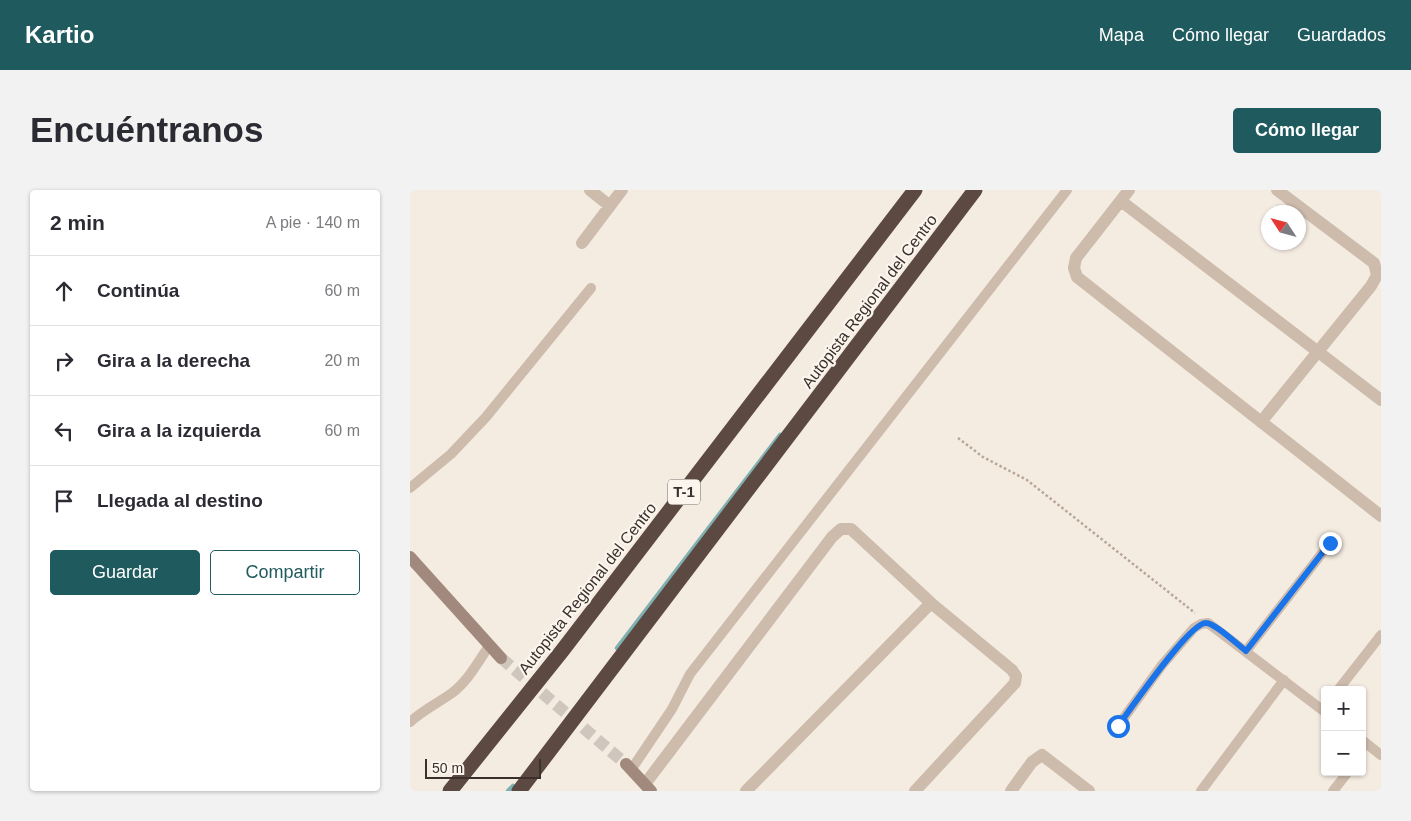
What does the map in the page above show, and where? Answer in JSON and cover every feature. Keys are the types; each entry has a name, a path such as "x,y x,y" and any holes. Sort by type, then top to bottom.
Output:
{"highway":[{"name":"Autopista Regional del Centro","path":"450,791 568,643 915,190"},
{"name":"Autopista Regional del Centro","path":"519,791 976,190"}],"main road":[{"path":"410,557 489,646 502,658"},
{"path":"629,767 648,787"}],"street":[{"path":"590,190 610,206"},
{"path":"582,243 622,190"},
{"path":"1129,190 1076,258 1074,268 1077,277 1381,516"},
{"path":"1261,422 1372,286 1377,275 1374,263 1278,190"},
{"path":"1121,201 1318,351 1378,393"},
{"path":"648,787 832,537 841,529 851,529 931,603 1012,670 1016,676 1015,683 915,791"},
{"path":"746,791 931,603"},
{"path":"1011,791 1032,762 1042,755 1090,791"}],"lane":[{"path":"629,767 672,709 690,674 1067,190"},
{"path":"410,488 451,454 486,417 592,288"},
{"path":"1246,651 1330,543"},
{"path":"1118,726 1162,666 1194,628 1208,623 1321,708"},
{"path":"1341,686 1381,634"},
{"path":"410,722 420,713 452,693 463,683 489,646"},
{"path":"1201,791 1284,680"},
{"path":"1366,747 1381,755"},
{"path":"1334,791 1345,776"}],"path":[{"path":"958,438 983,458 1027,480 1208,623"}],"waterway":[{"path":"617,648 780,435"},
{"path":"508,791 513,786"}],"tunnel":[{"path":"501,658 626,764"}],"route":[{"path":"1118,726 1162,666 1194,628 1208,623 1246,651 1330,543"}]}
